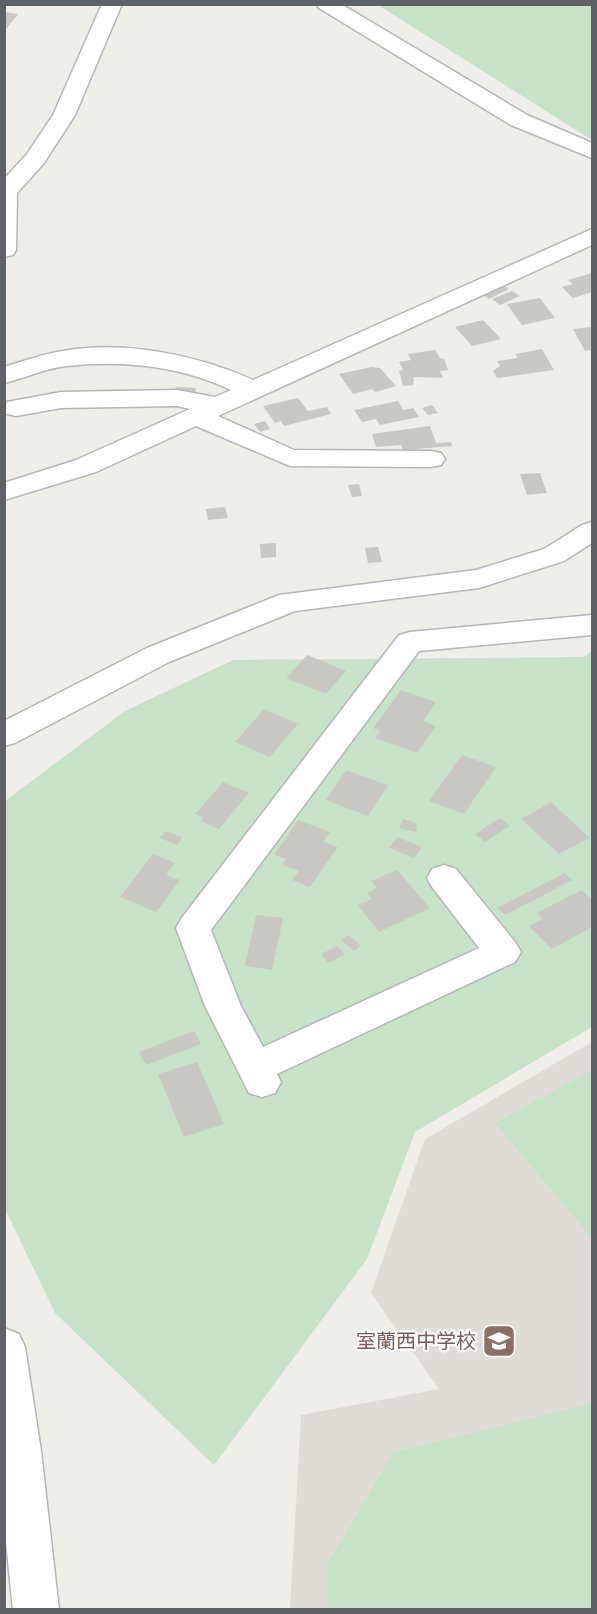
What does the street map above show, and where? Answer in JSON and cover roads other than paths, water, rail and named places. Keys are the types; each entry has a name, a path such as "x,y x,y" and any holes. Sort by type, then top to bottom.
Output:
{"street":[{"path":"4,250 5,192 36,158 64,115 112,4"},
{"path":"326,4 519,120 592,151"},
{"path":"4,492 86,466 592,236"},
{"path":"4,375 64,358 135,355 215,373 252,390"},
{"path":"16,408 61,400 177,398 207,411 290,458 431,459"},
{"path":"4,735 158,655 290,602 479,579 554,555 592,531"},
{"path":"444,878 503,952 258,1075 223,1006 193,928 410,642 592,625"},
{"path":"4,1347 19,1450 36,1610"}],"place":[{"name":"室蘭西中学校","path":"499,1341"}]}
